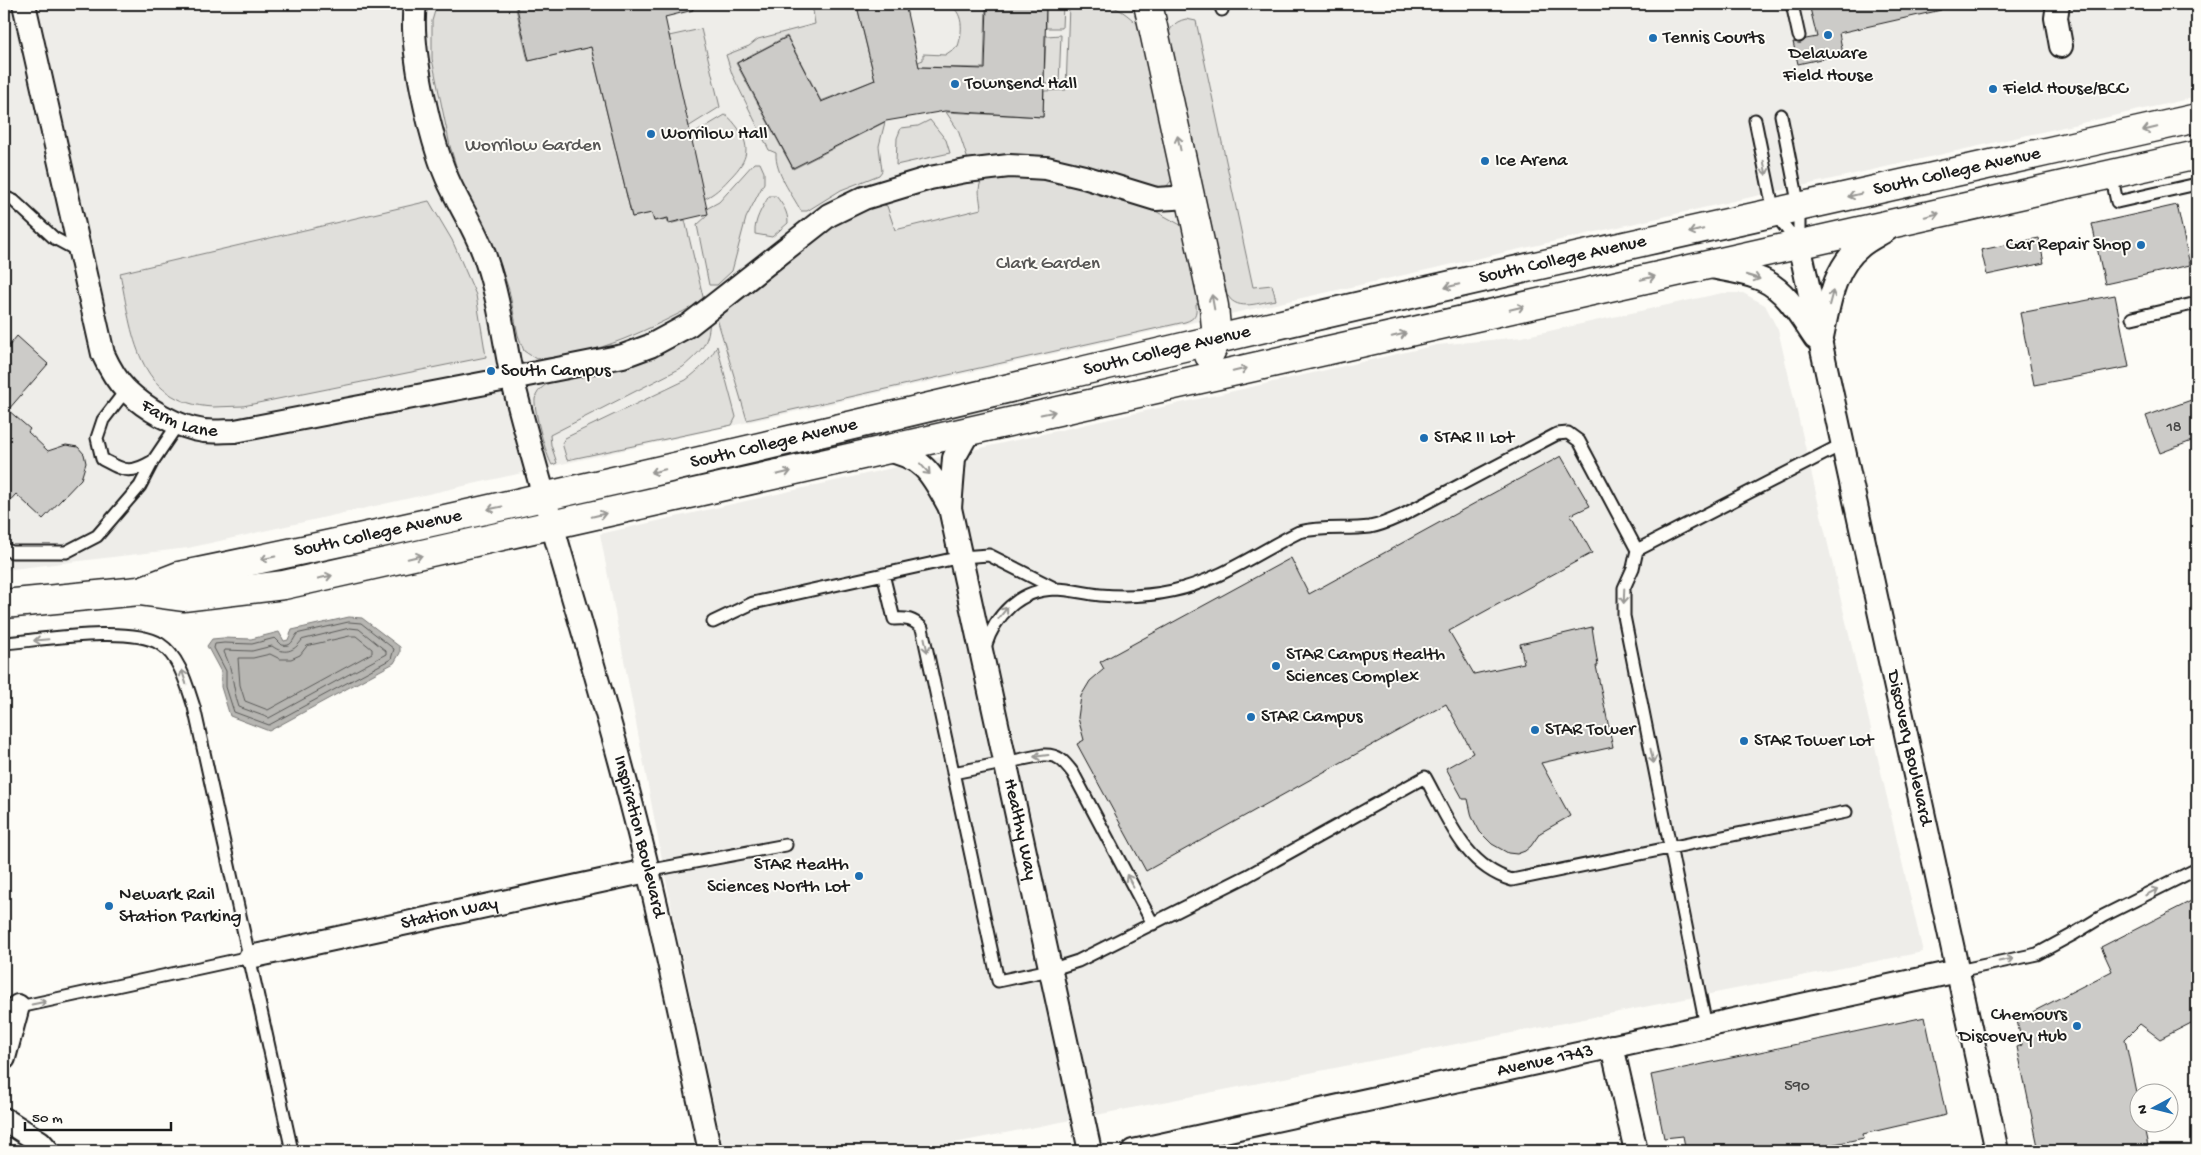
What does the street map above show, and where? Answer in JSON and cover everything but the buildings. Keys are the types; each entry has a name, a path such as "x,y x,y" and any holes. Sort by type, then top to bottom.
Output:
{"main road":[{"path":"1148,4 1214,306 1217,339 1196,380"},
{"name":"South College Avenue","path":"139,591 179,576 841,430 1217,339 2197,118"},
{"name":"South College Avenue","path":"4,604 139,591 183,597 284,585 2185,158"}],"street":[{"name":"Farm Lane","path":"24,4 55,146 82,253 103,354 112,372 126,390 152,409 178,424 204,431 235,431 623,356 650,346 689,325 829,214 864,198 930,178 966,171 1009,166 1046,168 1084,177 1156,199 1191,197"},
{"path":"415,4 416,52 438,151 448,178 473,226 486,260 512,378 543,497"},
{"path":"2058,4 2056,18 2061,46"},
{"name":"Discovery Boulevard","path":"1820,345 1839,271 1850,256 1862,245 1901,222"},
{"name":"Discovery Boulevard","path":"1799,244 1841,445 1997,1151"},
{"name":"Discovery Boulevard","path":"1705,266 1763,280 1775,288 1789,302 1820,345"},
{"name":"Healthy Way","path":"950,508 954,458 969,431"},
{"name":"Healthy Way","path":"884,450 900,453 920,463 937,484 950,508 1090,1151"},
{"name":"Inspiration Boulevard","path":"543,497 603,700 647,871 710,1151"},
{"name":"Station Way","path":"250,957 647,871"},
{"name":"Avenue 1743","path":"1133,1151 1958,971"},
{"path":"4,1058 11,1006"},
{"path":"1612,1046 1636,1151"},
{"path":"4,1119 40,1142 48,1151"}],"lane":[{"path":"1792,4 1799,36"},
{"path":"1781,115 1787,210 1799,244"},
{"path":"1755,120 1799,244"},
{"path":"2178,188 2185,158"},
{"path":"2111,174 2117,202 2197,184"},
{"path":"4,197 14,201 54,238 82,253"},
{"path":"2132,318 2197,303"},
{"path":"126,390 103,420 97,438 102,459 120,468 136,471 152,461"},
{"path":"4,549 12,552 66,552 97,536 140,486 152,461 178,424"},
{"path":"982,656 990,630 1007,607 1037,592 1056,589 1101,595 1133,596 1171,591 1208,582 1298,532 1315,527 1368,527 1396,518 1557,434 1568,433 1580,441 1637,550 1633,568 1624,588 1624,616 1706,1026"},
{"path":"1637,550 1841,445"},
{"path":"713,622 754,603 961,557 989,555 1056,589"},
{"path":"883,574 894,619 907,618 917,622 922,628 998,981 1050,970 1078,961 1264,867 1425,777 1470,856 1485,868 1499,876 1512,880 1846,812"},
{"path":"4,643 122,634 143,637 161,645 181,669 198,724 292,1151"},
{"path":"953,773 1053,754 1064,761 1073,773 1153,924"},
{"path":"647,871 786,845"},
{"path":"1958,971 2037,954 2103,916 2197,869"},
{"path":"11,1006 74,996 250,957"}],"shaded area":[{"name":"South Campus","path":"4,4 2197,4 2197,97 188,548 4,570"},
{"name":"STAR Campus","path":"1722,293 1743,293 1765,305 1778,330 1923,952 914,1151 724,1151 670,901 600,534 1437,345 1522,337"}],"green space":[{"name":"Worrilow Garden","path":"437,4 515,4 528,61 591,47 632,217 651,213 654,221 667,219 669,224 685,220 704,301 643,331 603,347 559,357 536,359 524,351 518,335 509,290 496,252 460,179 450,146 432,59 432,21"},
{"path":"812,4 865,4 857,6 875,80 821,101 787,36 736,63 793,169 885,122 879,146 882,171 879,175 841,190 807,211 801,211 781,176 776,161 776,153 769,150 732,74 726,55 749,46 758,39 815,24"},
{"path":"948,4 986,4 984,68 919,67 918,62 923,60 923,54 945,55 958,46 961,34 960,17 953,7"},
{"path":"1046,4 1063,4 1062,28 1046,28"},
{"path":"1069,4 1105,5 1119,10 1135,22 1140,20 1174,177 1167,186 1156,189 969,163 958,130 946,112 1043,117 1044,91 1066,90"},
{"path":"1186,19 1196,21 1253,287 1272,285 1276,300 1243,305 1232,301 1228,296 1220,298 1166,41 1173,26"},
{"path":"701,29 720,107 688,127 669,36"},
{"path":"1061,35 1059,84 1044,84 1046,36"},
{"path":"725,115 734,122 743,136 746,150 745,156 743,162 726,182 704,199 690,136"},
{"path":"930,120 946,140 950,153 896,165 897,138 901,128 918,126"},
{"path":"754,163 760,163 764,172 764,183 746,218 732,271 717,285 709,285 697,225 707,216 706,209 719,202"},
{"name":"Clark Garden","path":"987,175 1064,178 1141,203 1186,228 1203,302 1196,304 1195,316 1185,322 747,420 716,315 832,222 879,203 887,206 895,230 981,209 980,186 983,178"},
{"path":"769,196 776,196 785,209 788,219 788,223 772,237 755,234 757,219"},
{"path":"429,201 452,240 476,295 486,357 243,406 213,407 187,403 168,393 153,378 142,361 134,340 120,273"},
{"path":"710,317 708,334 704,345 683,367 550,435 557,463 552,465 536,413 535,399 541,389 557,378"},
{"path":"717,346 736,417 732,425 567,460 562,443 565,438 686,380 703,365"}],"water":[{"path":"349,617 362,618 400,647 400,653 394,663 269,731 230,716 221,687 221,672 207,646 212,639 251,639 279,632 284,641 288,640 292,630"}],"place":[{"name":"Delaware Field House","path":"1828,35"},
{"name":"Tennis Courts","path":"1653,38"},
{"name":"Townsend Hall","path":"955,84"},
{"name":"Field House/BCC","path":"1993,89"},
{"name":"Worrilow Hall","path":"651,134"},
{"name":"Ice Arena","path":"1485,161"},
{"name":"Car Repair Shop","path":"2141,245"},
{"name":"South Campus","path":"491,371"},
{"name":"STAR II Lot","path":"1424,438"},
{"name":"STAR Campus Health Sciences Complex","path":"1276,666"},
{"name":"STAR Campus","path":"1251,717"},
{"name":"STAR Tower","path":"1535,730"},
{"name":"STAR Tower Lot","path":"1744,741"},
{"name":"STAR Health Sciences North Lot","path":"859,876"},
{"name":"Newark Rail Station Parking","path":"109,906"},
{"name":"Chemours Discovery Hub","path":"2077,1026"}]}
